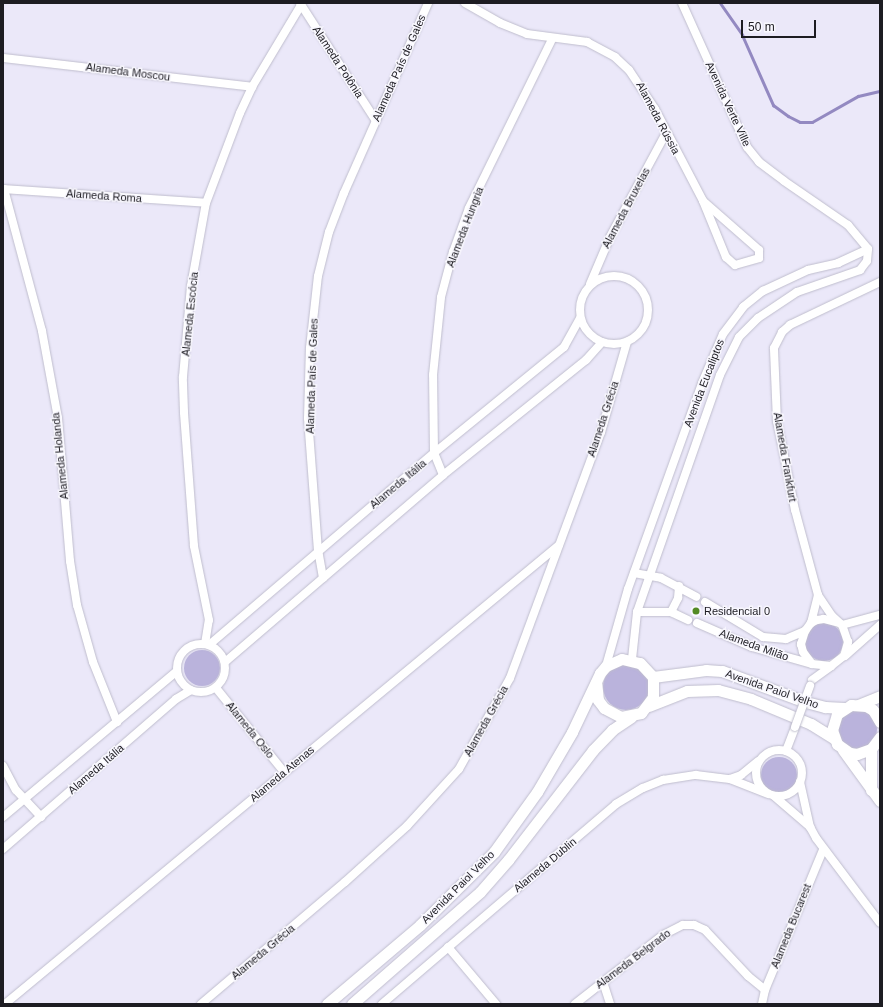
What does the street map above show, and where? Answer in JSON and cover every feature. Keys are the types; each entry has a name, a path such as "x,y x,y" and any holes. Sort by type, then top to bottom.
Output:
{"main road":[{"path":"606,666 613,661 632,660 647,669 653,677 653,697 648,706"},
{"name":"Avenida Paiol Velho","path":"327,1004 420,925 494,852 537,792 572,732 596,682 606,666"},
{"name":"Avenida Paiol Velho","path":"653,677 706,670 722,671 806,702 844,708 858,705 880,696"},
{"path":"596,682 598,700 604,708 612,714 632,717"},
{"name":"Avenida Paiol Velho","path":"352,1004 480,892 508,860 593,750 612,730 648,706 687,691 718,690 751,699 812,724 833,738 871,791 880,801"},
{"path":"858,705 872,710 880,722"},
{"path":"833,738 833,721 844,708"},
{"path":"843,750 857,754 871,749 880,738"},
{"path":"871,749 871,791"}],"street":[{"name":"Alameda País de Gales","path":"323,578 318,551 308,418 310,348 318,276 329,232 428,3"},
{"name":"Alameda Rússia","path":"464,3 500,23 527,34 552,39 586,42 614,57 630,70 642,85 703,202 728,260 739,264 759,258 759,250 703,202"},
{"name":"Avenida Verte Ville","path":"682,3 747,148 759,162 848,225 868,249"},
{"name":"Alameda Polônia","path":"301,4 376,121"},
{"name":"Alameda Escócia","path":"207,645 209,620 194,546 183,377 191,286 206,203 252,86 301,4"},
{"name":"Alameda Hungria","path":"443,475 434,453 432,375 435,336 441,297 453,252 470,208 552,39"},
{"name":"Alameda Moscou","path":"3,58 252,86"},
{"name":"Alameda Bruxelas","path":"590,284 610,237 666,133"},
{"name":"Alameda Roma","path":"3,189 206,203"},
{"name":"Alameda Holanda","path":"3,189 42,331 58,418 70,561 77,605 93,662 117,722"},
{"name":"Avenida Eucaliptos","path":"606,666 634,573 707,369 715,348 733,318 763,291 781,281 808,270 838,264 868,249"},
{"name":"Avenida Eucaliptos","path":"632,660 637,612 651,576 720,375 739,337 758,318 797,292 860,270 867,261 868,249"},
{"path":"621,276 640,287 648,307 648,318 643,328 627,342 610,344 602,342 588,333 580,318 580,301 590,284 600,278 621,276"},
{"name":"Alameda Frankfurt","path":"841,624 827,610 818,595 795,510 777,421 774,348 782,332 790,325 880,282"},
{"name":"Alameda Itália","path":"207,645 434,453 564,347 580,318"},
{"name":"Alameda Itália","path":"225,662 443,475 586,360 602,342"},
{"name":"Alameda Grécia","path":"201,1004 396,836 438,795 459,769 510,678 601,432 627,342"},
{"name":"Alameda Atenas","path":"5,1004 559,544"},
{"path":"634,573 651,576 679,586 696,597"},
{"path":"671,612 676,602 679,586"},
{"name":"Alameda Frankfurt","path":"811,623 818,595"},
{"name":"Alameda Milão","path":"705,602 763,637 786,639 805,631"},
{"path":"637,612 671,612 688,620"},
{"path":"786,750 811,683 813,665 803,652 802,644 805,631 811,623 824,619 841,624 880,615"},
{"name":"Alameda Milão","path":"697,623 752,647 813,665"},
{"path":"841,624 848,642 844,656"},
{"path":"811,683 880,625"},
{"path":"207,645 216,649 225,662 224,676 216,688 204,692 191,690 182,682 177,670 182,653 192,646 207,645"},
{"path":"813,665 831,666"},
{"name":"Alameda Itália","path":"3,817 177,670"},
{"name":"Alameda Oslo","path":"216,688 284,772"},
{"name":"Alameda Itália","path":"3,849 176,699 191,690"},
{"path":"730,779 741,775 774,750 786,750 798,760 801,767 800,782 810,827 823,850 880,923"},
{"path":"759,760 755,775 762,789 810,827"},
{"path":"3,766 8,780 41,817"},
{"name":"Alameda Dublin","path":"382,1004 616,804 644,788 677,777 696,775 730,779 771,795"},
{"path":"771,795 787,795 800,782"},
{"name":"Alameda Bucarest","path":"762,1004 765,990 823,850"},
{"name":"Alameda Belgrado","path":"575,1004 672,929 694,925 705,930 740,968 765,990"},
{"path":"448,947 496,1004"},
{"path":"604,982 610,1004"}],"shaded area":[{"path":"824,623 837,629 843,642 837,655 824,661 811,655 805,642 811,629"},
{"path":"206,650 215,655 219,661 219,675 215,681 206,686 198,686 189,681 185,675 184,664 189,655 195,651"},
{"path":"622,664 630,664 639,668 645,674 649,687 645,700 639,706 630,710 622,710 613,706 607,700 603,691 603,683 607,674 613,668"},
{"path":"861,709 868,712 874,718 877,729 876,737 868,746 861,749 853,749 846,746 838,737 837,725 840,718 849,710"},
{"path":"783,757 792,762 796,768 796,782 792,788 783,793 775,793 766,788 762,782 761,771 766,762 772,758"}],"waterway":[{"path":"720,3 742,35 773,105 788,116 800,122 812,122 858,96 880,91"}],"place":[{"name":"Residencial 0","path":"696,611"}]}
